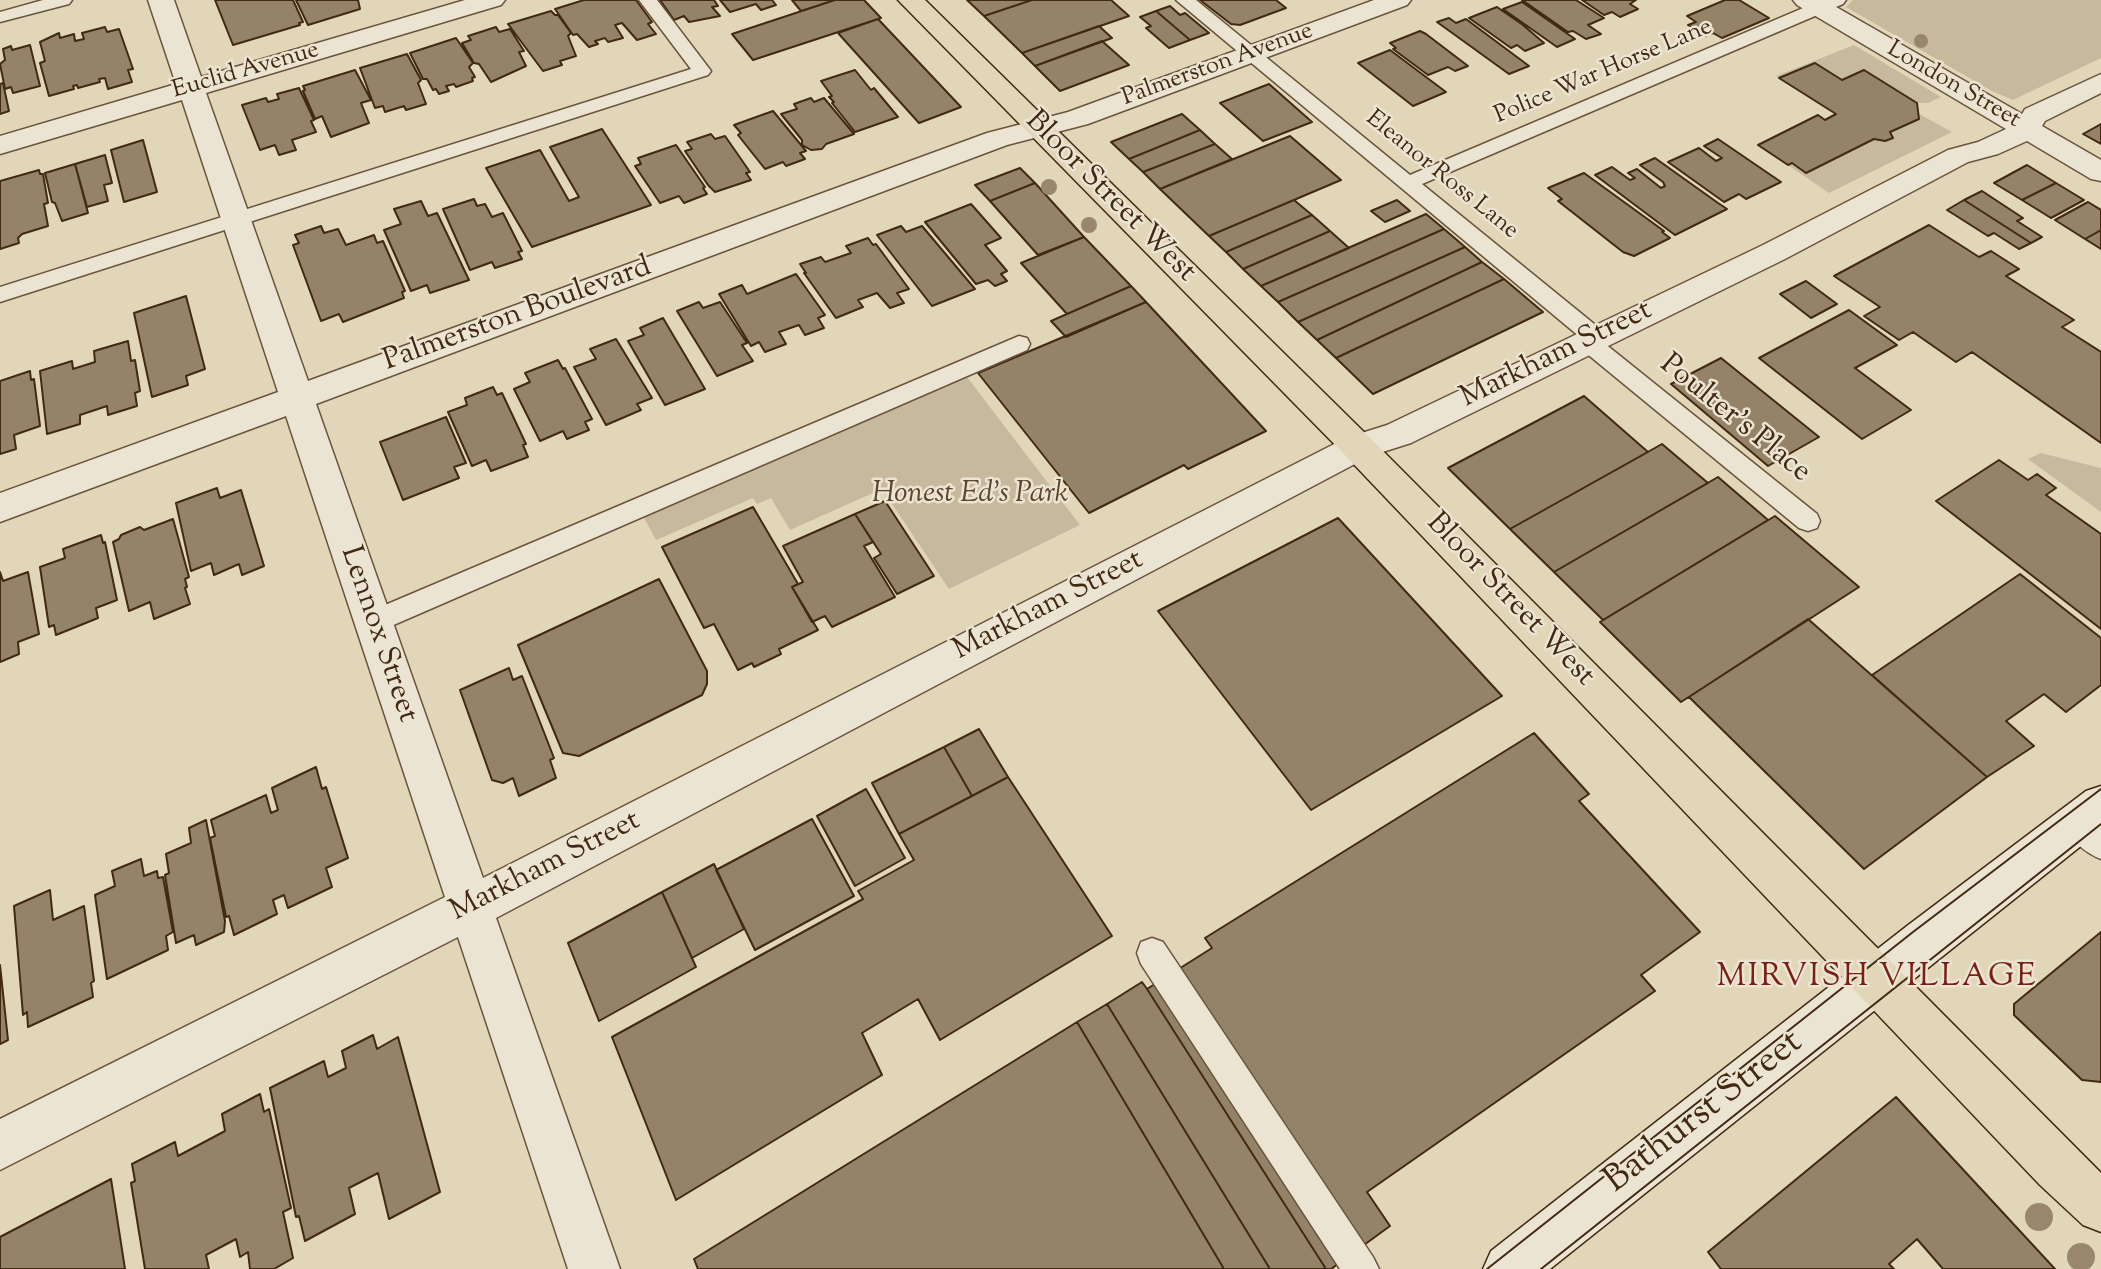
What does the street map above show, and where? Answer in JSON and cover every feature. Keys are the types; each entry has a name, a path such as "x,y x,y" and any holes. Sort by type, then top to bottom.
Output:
{"main road":[{"name":"Bloor Street West","path":"911,0 1358,447 2058,1167 2101,1207"}],"street":[{"name":"Lennox Street","path":"161,0 594,1269"},
{"name":"Euclid Avenue","path":"0,145 492,0"},
{"name":"Palmerston Avenue","path":"1037,127 1078,118 1398,0"},
{"name":"London Street","path":"1821,3 2101,172"},
{"name":"Markham Street","path":"0,1145 470,908 1358,447 1399,434 1774,252 1958,156 1988,148 2026,129 2035,115 2101,82"},
{"name":"Palmerston Boulevard","path":"0,508 997,139 1037,127"},
{"name":"Bathurst Street","path":"1509,1269 1878,979 2093,824"}],"lane":[{"path":"0,17 63,0"},
{"path":"0,295 702,71 648,0"},
{"path":"1185,0 1252,54"},
{"name":"Police War Horse Lane","path":"1408,183 1821,3"},
{"name":"Eleanor Ross Lane","path":"1252,54 1592,340"},
{"name":"Poulter's Place","path":"1592,340 1808,521"},
{"path":"373,622 1019,344"},
{"path":"1152,953 1361,1269"}],"green space":[{"path":"1853,0 2101,0 2101,58 2013,100 1992,91 1846,7"},
{"path":"1854,45 1941,97 1928,103 1917,103 1865,70 1842,80 1815,63 1779,78 1776,76"},
{"path":"1919,114 1952,132 1829,193 1788,165 1792,163 1806,172 1874,139 1885,141 1892,138 1890,132 1919,119"},
{"name":"Honest Ed’s Park","path":"967,377 1080,525 949,589 882,489 790,530 771,498 757,504 753,498 656,540 643,516"},
{"path":"2041,453 2101,468 2101,512 2028,459"}],"building":[{"path":"215,0 293,0 303,22 233,45"},
{"path":"296,0 358,0 360,9 308,25"},
{"path":"584,0 636,0 652,22 648,24 656,34 637,40 622,23 615,25 623,38 608,42 605,38 595,41 598,44 589,47 577,34 573,35 555,9"},
{"path":"660,0 714,0 718,6 712,7 720,16 689,22 684,16 674,20"},
{"path":"720,0 772,0 776,5 761,10 756,4 730,12"},
{"path":"792,0 835,0 801,11"},
{"path":"835,0 864,0 881,18 753,60 732,34"},
{"path":"967,0 1032,0 984,16"},
{"path":"1032,0 1111,0 1129,16 1022,53 984,16"},
{"path":"1200,0 1276,0 1286,8 1240,25 1231,24"},
{"path":"1522,0 1576,0 1604,18 1588,25 1601,34 1586,39 1573,31 1568,32"},
{"path":"1582,0 1636,0 1630,4 1638,9 1620,17 1612,12 1604,15"},
{"path":"1725,0 1739,0 1769,18 1722,38 1713,33 1705,36 1688,25 1696,22 1687,16"},
{"path":"1522,2 1575,39 1557,47 1503,9"},
{"path":"1170,6 1180,15 1185,13 1209,33 1190,40 1156,11"},
{"path":"1497,7 1544,43 1525,51 1517,45 1511,48 1469,18"},
{"path":"551,11 558,15 571,33 568,36 576,56 560,61 562,65 543,71 508,24"},
{"path":"1156,11 1190,40 1169,48 1146,28 1151,26 1140,17"},
{"path":"1449,18 1456,23 1466,19 1529,66 1509,74 1437,22"},
{"path":"878,19 961,107 919,123 838,33"},
{"path":"1099,26 1112,38 1035,66 1022,53"},
{"path":"105,27 107,32 119,29 133,69 128,70 132,82 108,89 105,78 99,79 100,82 78,88 77,85 73,86 74,89 49,96 40,63 45,61 40,42 59,33 60,38 74,34 75,41 84,39 82,33"},
{"path":"496,27 499,32 510,29 524,51 519,52 526,66 491,82 479,64 474,63 462,43 471,40 468,36"},
{"path":"1420,31 1468,66 1455,71 1448,67 1428,75 1393,49 1396,48 1390,43"},
{"path":"456,38 473,63 469,67 475,77 472,78 473,81 456,87 454,84 446,86 449,91 439,94 436,89 433,90 427,79 423,79 410,53"},
{"path":"1102,41 1129,65 1060,91 1035,66"},
{"path":"30,45 40,86 13,93 11,87 5,89 0,64 5,60 3,49 11,46 12,50"},
{"path":"1390,50 1446,92 1413,106 1358,63"},
{"path":"407,54 421,80 418,83 426,104 406,110 404,106 385,112 383,106 375,108 360,68"},
{"path":"1815,63 1842,80 1864,70 1917,103 1919,119 1890,132 1893,138 1885,141 1874,139 1806,173 1792,163 1788,165 1758,145 1818,115 1825,120 1836,114 1779,78"},
{"path":"355,70 371,100 361,103 369,123 331,137 322,116 315,119 303,86"},
{"path":"855,70 898,117 855,132 832,103 834,102 829,97 832,96 821,81"},
{"path":"3,83 9,111 0,114 0,84"},
{"path":"1269,84 1312,122 1263,141 1220,103"},
{"path":"299,88 314,120 311,121 316,132 292,140 296,150 279,155 275,145 260,150 242,105 266,98 268,102 279,99 277,94"},
{"path":"811,98 814,102 824,98 854,134 826,144 822,149 811,150 802,145 802,140 781,114 797,109 794,104"},
{"path":"773,111 806,151 800,153 805,159 786,166 783,162 765,169 738,135 741,133 734,125"},
{"path":"1182,114 1200,130 1129,159 1111,142"},
{"path":"2101,124 2101,144 2083,134"},
{"path":"602,129 651,205 532,247 486,168 540,150 569,201 579,197 550,147"},
{"path":"1200,130 1215,144 1143,172 1129,159"},
{"path":"711,134 715,139 725,136 750,172 746,173 751,180 715,192 708,185 685,151 692,149 687,142"},
{"path":"1290,136 1341,180 1209,236 1160,189"},
{"path":"1718,139 1781,182 1746,199 1739,194 1724,202 1668,162 1699,148 1716,161 1722,158 1704,146"},
{"path":"143,140 157,192 124,202 111,150"},
{"path":"1215,144 1232,159 1160,189 1143,172"},
{"path":"676,145 707,194 684,203 679,196 660,203 635,166 641,164 638,158"},
{"path":"105,155 112,183 104,185 108,201 87,207 75,164"},
{"path":"1655,158 1727,209 1675,235 1595,175 1612,167 1630,180 1635,178 1628,173 1637,169 1661,188 1665,186 1663,182 1640,165"},
{"path":"75,164 88,213 62,221 55,203 52,202 45,173"},
{"path":"2027,165 2056,183 2022,200 1994,183"},
{"path":"1020,168 1035,183 990,201 975,185"},
{"path":"39,170 40,174 43,174 48,203 44,204 48,226 22,234 18,238 19,243 0,249 0,181"},
{"path":"1584,173 1670,238 1634,256 1623,252 1558,201 1562,199 1548,188"},
{"path":"1035,183 1084,237 1038,255 990,201"},
{"path":"2056,183 2084,200 2051,218 2022,200"},
{"path":"1982,191 2023,218 2017,221 2042,237 2031,243 1964,200"},
{"path":"474,199 477,206 485,204 492,217 503,213 522,251 518,252 522,259 495,268 492,262 470,270 443,209"},
{"path":"1294,200 1312,215 1226,252 1209,236"},
{"path":"1397,200 1410,211 1385,222 1371,211"},
{"path":"1964,200 2031,243 2019,249 1994,233 1988,236 1947,210"},
{"path":"421,201 428,216 437,213 469,280 430,293 427,285 411,291 384,230 401,224 394,209"},
{"path":"2088,202 2101,210 2101,230 2085,239 2055,220"},
{"path":"971,204 1001,238 985,245 1007,271 1001,274 1007,281 995,286 988,280 976,284 925,222"},
{"path":"1426,214 1444,229 1278,302 1261,286"},
{"path":"1312,215 1330,231 1243,269 1226,252"},
{"path":"1929,225 1979,257 1991,251 2019,269 2006,276 2074,320 2062,327 2101,352 2101,443 1972,352 1956,362 1913,332 1899,340 1864,316 1880,307 1834,276"},
{"path":"321,226 324,233 338,229 346,245 374,235 377,243 383,241 405,291 402,292 404,298 343,322 339,314 321,321 293,245 299,243 295,235"},
{"path":"901,226 906,232 922,226 975,289 932,306 877,235"},
{"path":"1444,229 1465,247 1298,322 1278,302"},
{"path":"2101,230 2101,249 2085,239"},
{"path":"1330,231 1349,248 1261,286 1243,269"},
{"path":"1084,237 1131,286 1067,314 1021,263"},
{"path":"868,238 873,245 876,244 909,289 897,293 904,303 890,308 877,293 858,300 863,307 836,318 800,264 821,257 825,262 851,253 846,246"},
{"path":"1465,247 1482,262 1317,340 1298,322"},
{"path":"1482,262 1504,279 1336,358 1317,340"},
{"path":"796,274 825,315 818,318 824,328 805,335 799,325 779,332 786,344 765,352 759,342 751,346 719,294 742,285 747,294"},
{"path":"1504,279 1543,312 1373,394 1336,358"},
{"path":"1806,281 1837,304 1811,318 1780,294"},
{"path":"1131,286 1146,302 1066,337 1051,321"},
{"path":"186,296 205,369 186,376 188,385 152,397 134,313"},
{"path":"699,302 703,308 720,302 747,343 742,345 753,361 717,376 677,311"},
{"path":"1146,302 1266,431 1188,469 1184,465 1089,513 978,373"},
{"path":"1849,310 1897,345 1855,368 1911,410 1862,439 1759,358"},
{"path":"663,318 705,389 665,405 628,341 644,335 640,328"},
{"path":"616,339 652,398 637,404 641,410 606,425 574,367 596,359 590,349"},
{"path":"128,341 131,361 135,360 140,391 135,393 137,406 108,415 107,406 80,415 80,424 47,434 40,371 72,361 73,369 95,362 94,351"},
{"path":"1721,358 1819,437 1768,466 1671,384"},
{"path":"558,360 592,419 585,422 589,430 567,439 563,431 540,441 514,389 530,382 525,373"},
{"path":"30,371 31,380 34,379 40,426 14,435 16,449 0,454 0,381"},
{"path":"493,387 497,395 502,393 526,444 523,445 528,457 491,471 486,460 472,466 448,412 467,405 465,398"},
{"path":"1584,396 1648,452 1510,529 1448,468"},
{"path":"446,417 466,463 454,467 459,478 403,500 380,442"},
{"path":"1662,444 1708,483 1554,572 1510,529"},
{"path":"1999,460 2028,480 2037,474 2056,488 2046,495 2101,534 2101,629 1936,501"},
{"path":"1718,477 1768,520 1603,620 1554,572"},
{"path":"217,488 220,498 241,490 264,566 242,575 239,564 214,575 211,563 191,571 176,503"},
{"path":"885,501 934,576 897,594 874,558 881,554 855,514"},
{"path":"753,507 798,584 792,587 818,630 779,649 781,654 754,667 752,663 738,670 714,624 704,628 662,547"},
{"path":"855,514 873,542 864,546 895,597 832,627 825,616 812,622 792,587 803,582 783,546"},
{"path":"1775,516 1859,587 1681,702 1600,622"},
{"path":"1338,518 1502,696 1311,810 1158,611"},
{"path":"173,519 189,577 185,579 185,588 190,604 154,619 150,602 129,611 113,542 121,535 140,527 144,530"},
{"path":"101,535 103,543 105,542 117,600 96,608 98,618 56,635 54,625 49,627 40,567 65,558 63,549"},
{"path":"0,572 3,581 28,572 39,634 18,642 19,654 0,662"},
{"path":"2020,574 2101,638 2101,685 2066,712 2044,694 2006,721 2034,746 1987,777 1872,675"},
{"path":"659,579 707,671 707,684 702,695 579,756 563,753 518,645"},
{"path":"1808,619 1987,777 1864,869 1689,697"},
{"path":"509,668 513,680 522,676 554,758 550,760 556,778 519,796 513,778 503,783 492,780 460,690"},
{"path":"979,729 1008,777 972,796 944,747"},
{"path":"1534,733 1589,794 1579,801 1700,932 1641,975 1655,991 1367,1192 1390,1226 1331,1269 1326,1269 1147,989 1212,948 1205,938"},
{"path":"944,747 972,796 899,834 872,783"},
{"path":"316,767 322,789 326,787 348,858 326,868 332,887 288,908 284,895 273,900 277,914 234,935 229,916 226,917 210,838 215,836 211,820 266,795 271,813 278,810 272,788"},
{"path":"1008,777 1112,936 940,1040 918,999 862,1033 882,1075 676,1200 612,1037 863,899 858,891 914,860 899,834"},
{"path":"866,789 905,858 855,886 817,816"},
{"path":"812,819 854,896 755,950 716,870"},
{"path":"206,820 225,921 224,932 196,945 194,935 176,943 165,875 169,873 166,854 191,843 189,828"},
{"path":"141,859 144,876 157,871 158,878 163,877 173,932 166,936 168,950 107,979 95,895 115,886 112,871"},
{"path":"714,864 744,929 692,958 662,892"},
{"path":"50,890 53,920 84,906 94,981 91,983 93,997 28,1027 27,1012 23,1015 14,906"},
{"path":"662,892 696,967 599,1021 568,943"},
{"path":"2101,932 2101,1082 2082,1080 2014,1015 2014,1004"},
{"path":"0,965 8,1040 0,1044"},
{"path":"1142,982 1326,1269 1270,1269 1107,1004"},
{"path":"1107,1004 1270,1269 1224,1269 1077,1022"},
{"path":"1077,1022 1224,1269 698,1269 694,1259"},
{"path":"373,1035 377,1049 398,1037 440,1192 389,1219 378,1173 349,1188 355,1214 305,1241 299,1216 296,1217 270,1088 324,1061 328,1077 346,1068 342,1051"},
{"path":"260,1094 264,1112 269,1109 291,1208 283,1212 293,1258 274,1269 250,1269 248,1252 240,1257 236,1239 206,1255 209,1269 145,1269 131,1183 135,1181 132,1164 175,1142 178,1156 225,1131 222,1114"},
{"path":"1896,1097 2055,1269 1943,1269 1917,1239 1889,1264 1894,1269 1721,1269 1708,1252"},
{"path":"111,1179 125,1269 0,1269 0,1237"}],"tram line":[{"path":"1487,1269 1913,932 2101,789"},
{"path":"1541,1269 2101,824"}],"district":[{"name":"MIRVISH VILLAGE","path":"1877,980"}]}
